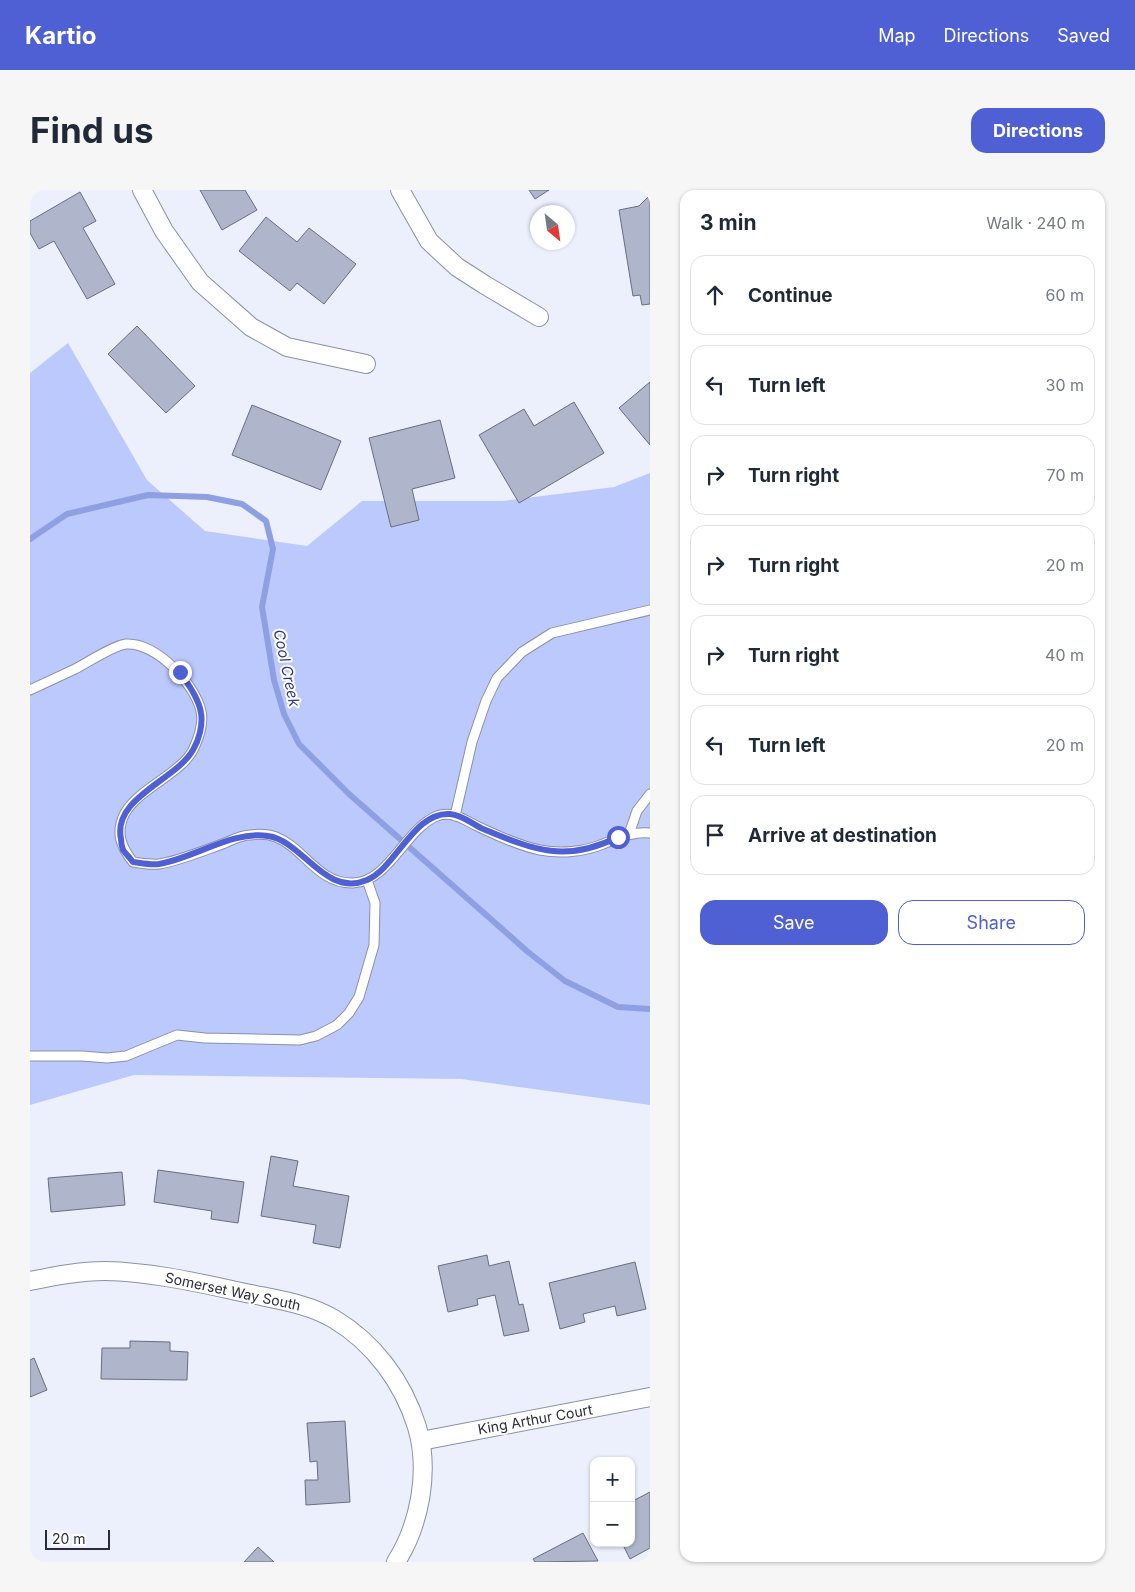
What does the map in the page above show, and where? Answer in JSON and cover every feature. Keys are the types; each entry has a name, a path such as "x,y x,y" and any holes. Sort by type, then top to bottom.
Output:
{"street":[{"path":"142,190 164,231 200,282 251,327 288,347 366,364"},
{"path":"400,190 429,241 457,267 539,317"},
{"name":"Somerset Way South","path":"30,1281 82,1272 104,1271 156,1275 300,1304 342,1324 361,1339 382,1360 400,1387 412,1411 421,1441 422,1468 417,1512 404,1550 396,1562"},
{"name":"King Arthur Court","path":"421,1441 650,1398"}],"lane":[{"path":"455,816 472,742 486,701 497,678 522,652 552,633 650,610"},
{"path":"30,690 125,644 143,647 161,658 180,672 191,688 201,712 201,728 193,751 182,764 143,794 126,812 121,822 120,833 123,849 133,862 159,864 248,835 264,835 275,837 287,844 324,875 343,882 354,883 366,880 379,872 422,824 438,816 451,814 538,850 558,852 580,851 629,834 650,833"},
{"path":"629,834 637,811 650,794"},
{"path":"30,1056 107,1058 126,1056 177,1035 205,1038 300,1040 316,1036 337,1025 349,1013 359,997 374,944 375,903 366,880"}],"shaded area":[{"path":"68,343 147,480 205,531 307,546 362,501 503,501 614,487 650,473 650,1105 461,1079 134,1075 30,1105 30,373"}],"building":[{"path":"200,190 245,190 257,210 222,230"},
{"path":"529,190 549,190 535,199"},
{"path":"80,192 96,221 83,228 115,284 87,299 54,241 39,249 30,233 30,221"},
{"path":"650,195 650,304 642,305 640,295 633,296 619,210 639,206"},
{"path":"266,217 297,242 309,228 356,264 324,304 297,283 290,291 239,251"},
{"path":"137,326 195,386 166,413 108,354"},
{"path":"650,382 650,445 619,408"},
{"path":"574,402 604,453 519,503 479,435 524,409 534,426"},
{"path":"252,405 341,441 321,490 232,455"},
{"path":"440,420 455,478 412,489 419,520 391,527 369,438"},
{"path":"271,1156 298,1161 293,1186 349,1196 340,1248 313,1243 316,1225 261,1216"},
{"path":"158,1170 244,1182 238,1223 211,1219 212,1211 154,1202"},
{"path":"122,1172 125,1205 51,1212 48,1178"},
{"path":"487,1255 489,1266 509,1261 519,1305 523,1304 529,1331 504,1336 495,1295 477,1299 478,1305 448,1312 438,1266"},
{"path":"635,1262 646,1309 617,1316 615,1306 583,1314 585,1322 560,1329 549,1283"},
{"path":"130,1341 170,1342 170,1351 188,1352 187,1380 101,1379 102,1348 130,1348"},
{"path":"34,1358 47,1390 30,1397 30,1360"},
{"path":"345,1421 350,1502 306,1505 305,1480 318,1480 317,1461 310,1462 307,1423"},
{"path":"650,1492 650,1548 630,1559 624,1547 635,1547 635,1500"},
{"path":"583,1533 598,1561 535,1562 533,1559"},
{"path":"258,1547 274,1562 244,1562"}],"waterway":[{"name":"Cool Creek","path":"30,539 67,514 148,495 207,497 242,504 266,521 273,549 262,607 274,680 284,714 299,744 349,794 528,952 565,981 618,1007 650,1009"}],"route":[{"path":"180,672 191,688 201,712 201,728 193,751 182,764 143,794 126,812 121,822 120,833 123,849 133,862 159,864 248,835 264,835 275,837 287,844 324,875 343,882 354,883 366,880 379,872 422,824 438,816 451,814 464,818 478,826 538,850 558,852 580,851 602,845 618,837"}]}
